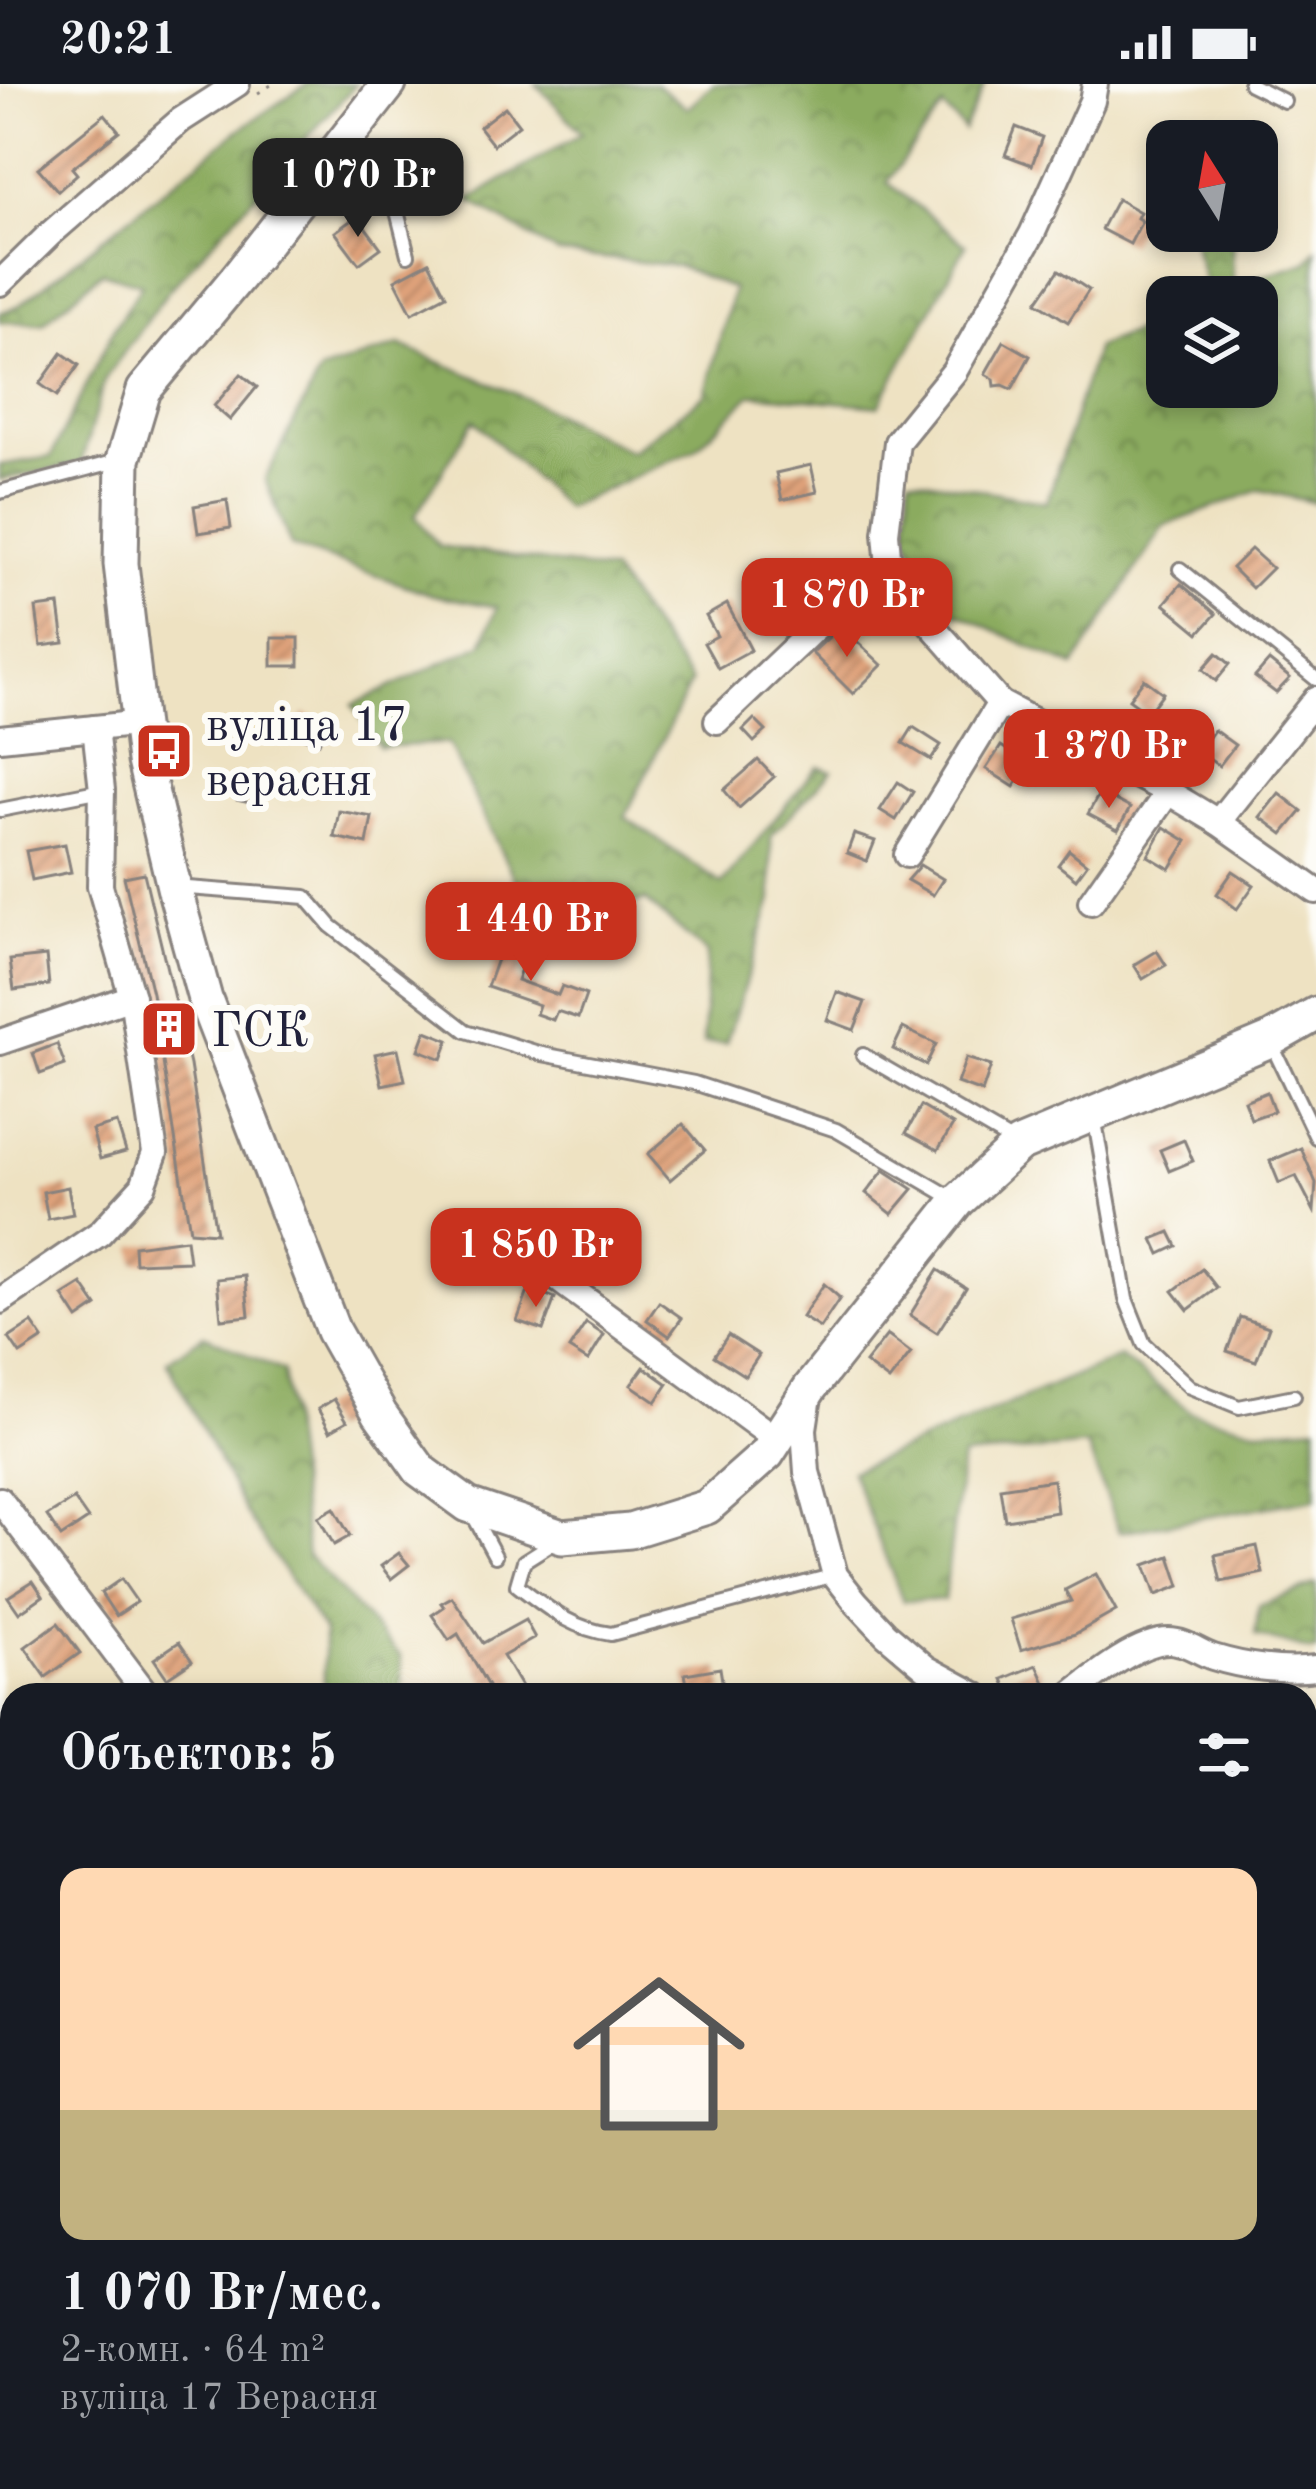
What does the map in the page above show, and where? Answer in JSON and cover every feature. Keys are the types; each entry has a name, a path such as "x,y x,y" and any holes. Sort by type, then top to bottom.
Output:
{"street":[{"path":"0,283 181,120 237,84"},
{"path":"389,84 144,390 123,460 121,564 144,761 205,999 333,1331 380,1414 420,1470 468,1505 562,1538 630,1531 706,1507 767,1454 810,1388 958,1201 1019,1145 1270,1040 1316,1014"},
{"path":"1095,84 1032,234 954,371 897,442 886,533 890,567 921,613 1000,703 1168,791 1316,891"},
{"path":"717,721 835,609 921,613"},
{"path":"1218,821 1316,699"},
{"path":"907,855 1000,703"},
{"path":"0,738 142,723"},
{"path":"0,1301 100,1233 143,1186 155,1153 132,997 100,886 102,790 95,728"},
{"path":"1091,902 1168,791"},
{"path":"0,1042 132,997"},
{"path":"540,1266 777,1440"},
{"path":"810,1388 804,1429 807,1472 835,1575 886,1634 926,1668 954,1683"},
{"path":"0,1500 138,1683"},
{"path":"1086,1683 1146,1645 1167,1641 1240,1664 1316,1668"}],"lane":[{"path":"1250,84 1284,101"},
{"path":"344,142 387,171 408,255"},
{"path":"0,491 123,460"},
{"path":"1180,569 1316,679"},
{"path":"0,810 102,790"},
{"path":"174,887 306,897 332,926 466,1031 542,1054 694,1083 836,1130 958,1201"},
{"path":"1270,1040 1316,1137"},
{"path":"863,1055 1019,1145"},
{"path":"1094,1116 1126,1299 1144,1344 1190,1387 1239,1407 1294,1396"},
{"path":"468,1505 495,1556"},
{"path":"562,1538 524,1561 517,1585 562,1620 611,1634 835,1575"}],"green space":[{"path":"307,84 356,84 168,291 105,379 81,464 0,480 0,465 51,457 114,328 142,284 102,272 43,323 0,322 0,313 20,305 237,131"},
{"path":"536,84 656,84 687,108 713,84 985,84 964,130 943,107 887,182 966,245 879,406 752,394 695,449 565,508 474,420 415,516 439,546 612,572 691,682 625,817 722,884 818,766 832,771 771,836 772,900 726,1043 703,1043 707,953 645,900 575,923 529,909 448,743 379,747 353,705 482,644 497,607 433,595 291,546 265,479 320,372 399,345 517,394 630,451 705,395 733,289 678,266 557,253 469,200 582,133"},
{"path":"1316,250 1316,503 1260,490 1164,526 1074,667 939,604 907,534 910,477 1047,502 1096,347 1146,327 1146,408 1278,408 1278,276 1262,276 1307,262"},
{"path":"1196,252 1232,252 1233,276 1203,276"},
{"path":"204,1335 283,1371 307,1555 401,1657 402,1683 324,1683 324,1632 246,1514 167,1361"},
{"path":"1120,1357 1191,1412 1256,1429 1316,1425 1316,1498 1119,1532 1087,1446 962,1457 944,1600 903,1601 851,1471"},
{"path":"1316,1584 1316,1650 1255,1635 1259,1606"}],"building":[{"path":"505,107 519,125 493,145 479,127"},
{"path":"105,114 119,131 72,168 77,174 58,191 38,168"},
{"path":"1016,127 1042,137 1032,165 1005,155"},
{"path":"1117,199 1140,212 1137,218 1142,221 1130,244 1101,229"},
{"path":"357,216 381,248 359,264 335,232"},
{"path":"429,262 446,295 412,313 395,280"},
{"path":"1059,270 1089,290 1068,322 1037,302"},
{"path":"1004,341 1030,356 1012,389 995,386 994,379 985,374"},
{"path":"62,353 79,365 57,396 40,384"},
{"path":"241,374 257,387 230,420 214,406"},
{"path":"811,465 817,492 782,500 776,473"},
{"path":"227,500 231,528 198,533 194,506"},
{"path":"1251,549 1272,568 1252,588 1232,568"},
{"path":"800,568 816,589 787,610 772,588"},
{"path":"1181,584 1216,614 1199,633 1164,604"},
{"path":"727,604 751,650 718,668 704,643 717,636 706,616"},
{"path":"59,605 64,643 41,646 36,608"},
{"path":"841,626 882,665 853,694 812,653"},
{"path":"272,638 299,638 299,666 272,666"},
{"path":"1217,653 1230,664 1216,681 1203,669"},
{"path":"1269,661 1290,678 1276,693 1255,677"},
{"path":"1144,679 1163,693 1148,713 1129,699"},
{"path":"304,714 327,723 319,743 296,735"},
{"path":"754,719 766,731 754,742 743,730"},
{"path":"913,727 941,745 931,760 903,743"},
{"path":"1214,730 1235,745 1219,766 1199,752"},
{"path":"1001,746 1031,760 1014,787 986,769"},
{"path":"758,760 774,777 739,808 724,790"},
{"path":"241,779 268,785 263,806 237,800"},
{"path":"898,782 913,792 896,820 880,810"},
{"path":"1100,792 1130,808 1118,830 1088,814"},
{"path":"1279,793 1302,811 1283,834 1260,817"},
{"path":"339,811 372,817 367,844 334,837"},
{"path":"1164,827 1187,841 1170,869 1148,856"},
{"path":"854,834 875,841 867,861 847,853"},
{"path":"65,844 71,872 32,880 26,851"},
{"path":"1069,850 1087,864 1076,879 1058,865"},
{"path":"920,865 943,879 933,895 907,880"},
{"path":"1233,871 1254,885 1237,909 1217,894"},
{"name":"ГСК","path":"144,873 190,1065 216,1233 190,1231 152,993 124,877"},
{"path":"505,937 529,946 517,980 558,995 562,986 586,995 578,1018 557,1011 553,1020 536,1014 539,1005 487,987"},
{"path":"1157,951 1166,965 1143,979 1134,965"},
{"path":"46,956 49,985 14,990 10,960"},
{"path":"837,992 865,1002 854,1030 827,1020"},
{"path":"903,1028 936,1044 926,1065 893,1049"},
{"path":"426,1031 449,1040 442,1059 419,1050"},
{"path":"57,1044 65,1065 40,1074 33,1053"},
{"path":"398,1049 405,1080 382,1085 375,1054"},
{"path":"966,1058 991,1066 982,1092 957,1083"},
{"path":"1267,1092 1274,1111 1251,1119 1244,1101"},
{"path":"921,1106 953,1125 938,1150 906,1133"},
{"path":"117,1123 126,1152 100,1159 92,1130"},
{"path":"683,1124 705,1150 670,1180 648,1154"},
{"path":"1184,1140 1193,1161 1169,1171 1160,1150"},
{"path":"1301,1148 1316,1183 1314,1211 1296,1176 1279,1183 1270,1161"},
{"path":"884,1170 913,1189 892,1214 866,1193"},
{"path":"68,1187 73,1214 48,1219 43,1192"},
{"path":"1170,1232 1177,1246 1160,1254 1153,1239"},
{"path":"186,1239 189,1261 135,1263 134,1246"},
{"path":"604,1245 619,1254 604,1280 589,1271"},
{"path":"1202,1269 1217,1288 1188,1310 1173,1291"},
{"path":"938,1270 966,1288 937,1333 910,1315"},
{"path":"245,1276 249,1316 221,1319 217,1279"},
{"path":"82,1284 97,1306 78,1319 63,1296"},
{"path":"824,1284 840,1298 820,1328 802,1317"},
{"path":"529,1289 555,1298 543,1330 517,1321"},
{"path":"659,1302 682,1318 669,1336 647,1320"},
{"path":"1240,1317 1269,1327 1256,1361 1227,1351"},
{"path":"32,1323 43,1339 20,1354 9,1338"},
{"path":"586,1323 604,1335 588,1361 569,1349"},
{"path":"728,1335 759,1355 745,1376 714,1356"},
{"path":"887,1335 911,1353 889,1381 865,1363"},
{"path":"644,1367 668,1384 656,1402 631,1385"},
{"path":"334,1399 347,1421 330,1431 318,1409"},
{"path":"1053,1480 1057,1512 1005,1520 1000,1488"},
{"path":"74,1499 88,1519 61,1537 47,1516"},
{"path":"334,1508 350,1536 334,1545 318,1517"},
{"path":"1257,1546 1263,1573 1221,1582 1215,1555"},
{"path":"399,1553 409,1565 391,1579 381,1566"},
{"path":"1170,1556 1180,1586 1156,1595 1145,1565"},
{"path":"1096,1574 1116,1611 1075,1634 1021,1650 1011,1619 1071,1601 1065,1590"},
{"path":"121,1579 137,1602 116,1616 101,1593"},
{"path":"33,1581 43,1596 19,1613 8,1597"},
{"path":"452,1597 483,1643 525,1620 535,1638 503,1656 519,1683 486,1683 458,1634 449,1640 432,1615 444,1607 441,1603"},
{"path":"58,1623 80,1653 46,1677 25,1647"},
{"path":"179,1642 192,1661 167,1678 154,1659"},
{"path":"1037,1665 1045,1683 1005,1683 1003,1679"},
{"path":"720,1668 722,1683 687,1683 685,1674"}],"place":[{"name":"вуліца 17 верасня","path":"164,751"},
{"name":"ГСК","path":"169,1029"}]}
